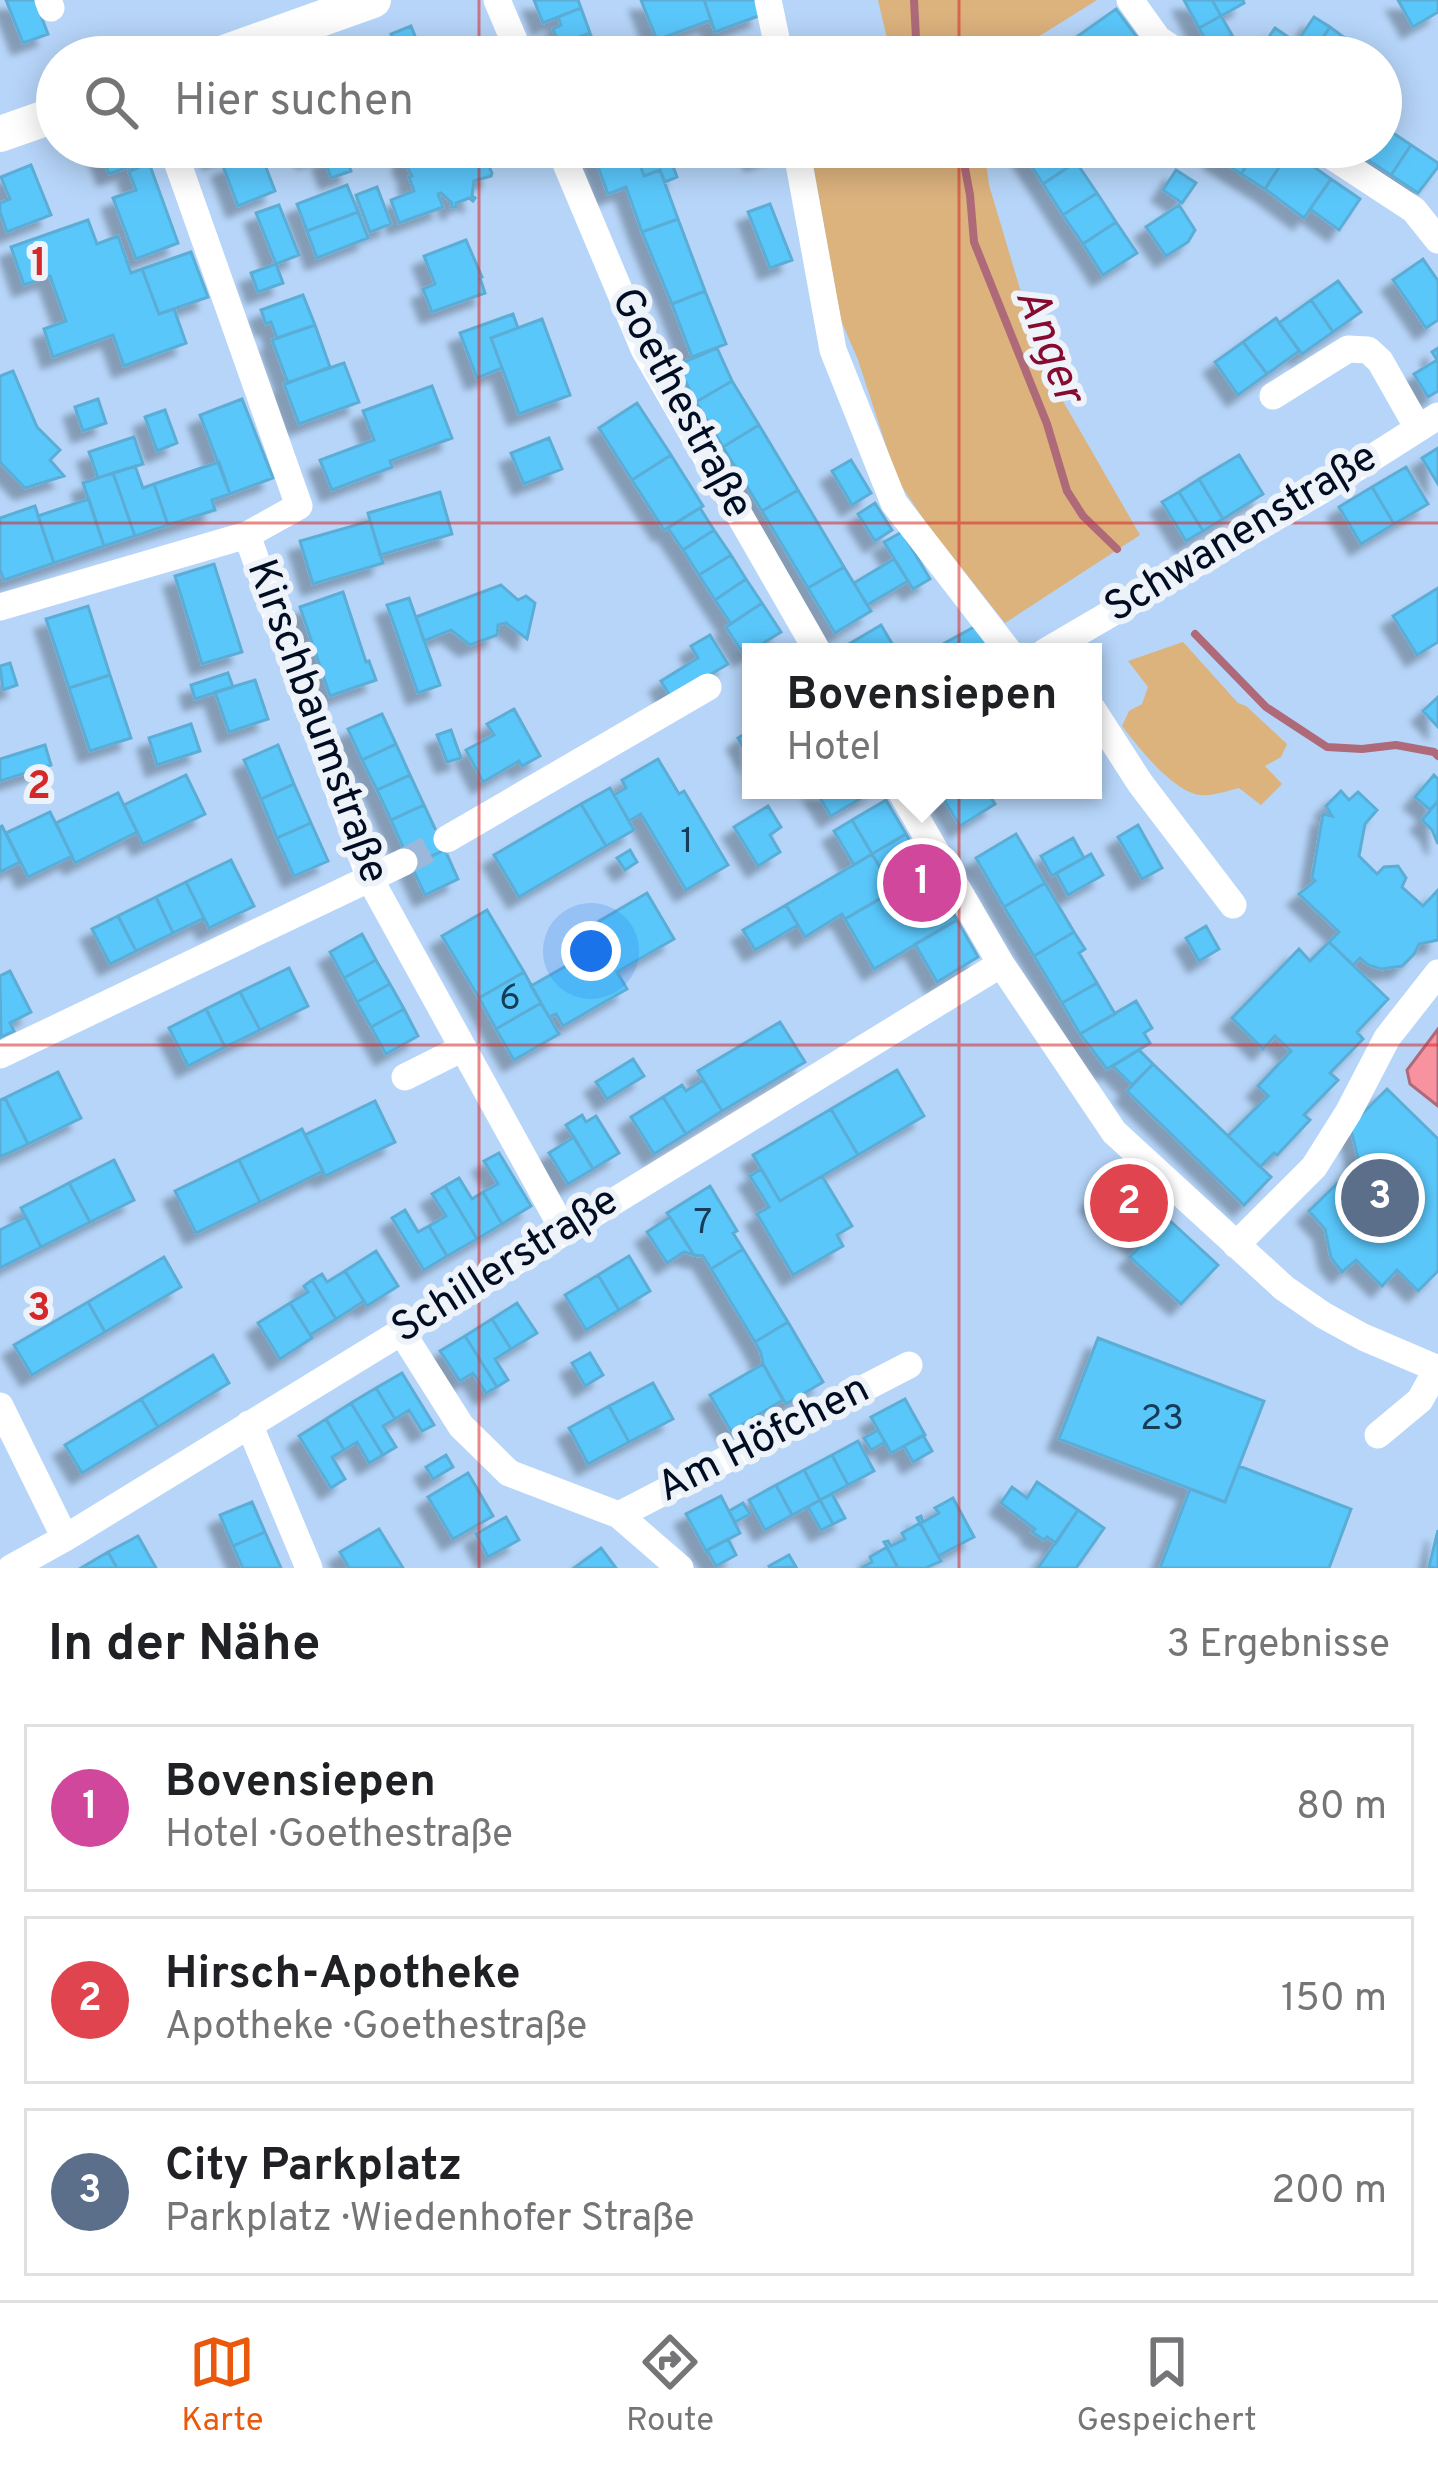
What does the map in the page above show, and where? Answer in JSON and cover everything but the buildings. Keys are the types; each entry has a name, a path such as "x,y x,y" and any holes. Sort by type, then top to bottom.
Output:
{"main road":[{"path":"272,36 373,0"},
{"path":"0,134 36,121"}],"street":[{"path":"497,0 512,36"},
{"path":"767,0 775,36"},
{"path":"1130,0 1156,36"},
{"name":"Kirschbaumstraße","path":"179,168 298,506 247,535 370,879 564,1231"},
{"name":"Goethestraße","path":"568,168 644,350 813,643"},
{"path":"800,168 833,350 893,503 1002,643"},
{"path":"1350,168 1414,210 1438,240"},
{"path":"1273,396 1348,349 1368,350 1430,421"},
{"name":"Schwanenstraße","path":"1063,643 1430,421"},
{"path":"0,607 247,535"},
{"path":"447,839 708,687"},
{"path":"1102,724 1140,783 1233,905"},
{"path":"905,799 1001,964 1114,1132 1284,1288 1363,1337 1438,1369 1420,1400 1378,1435"},
{"path":"0,1054 404,862"},
{"name":"Schillerstraße","path":"11,1568 1001,964"},
{"path":"1236,1245 1315,1167 1387,1038 1438,973"},
{"path":"405,1077 463,1048"},
{"name":"Am Höfchen","path":"400,1331 461,1426 509,1473 619,1515 680,1568"},
{"name":"Am Höfchen","path":"619,1515 909,1365"},
{"path":"0,1406 64,1538"},
{"path":"249,1424 309,1568"}],"shaded area":[{"path":"878,0 1097,0 1040,36 886,36"},
{"path":"814,168 987,168 1023,299 1056,389 1140,535 1005,623 897,479 841,320"},
{"path":"1183,642 1238,703 1287,744 1281,757 1265,766 1282,784 1261,805 1239,788 1201,795 1180,786 1157,768 1122,726 1129,711 1142,704 1148,687 1128,661"},
{"path":"1438,1029 1438,1106 1410,1084 1407,1070"}],"waterway":[{"name":"Anger","path":"914,0 916,36"},
{"name":"Anger","path":"965,168 974,242 1047,424 1067,491 1083,516 1117,549"},
{"name":"Anger","path":"1195,634 1266,707 1327,747 1396,745 1438,756"}],"tunnel":[{"path":"404,862 447,839"}],"place":[{"name":"Bovensiepen","path":"922,883"},
{"name":"City Parkplatz","path":"1380,1198"},
{"name":"Hirsch-Apotheke","path":"1129,1203"}]}
